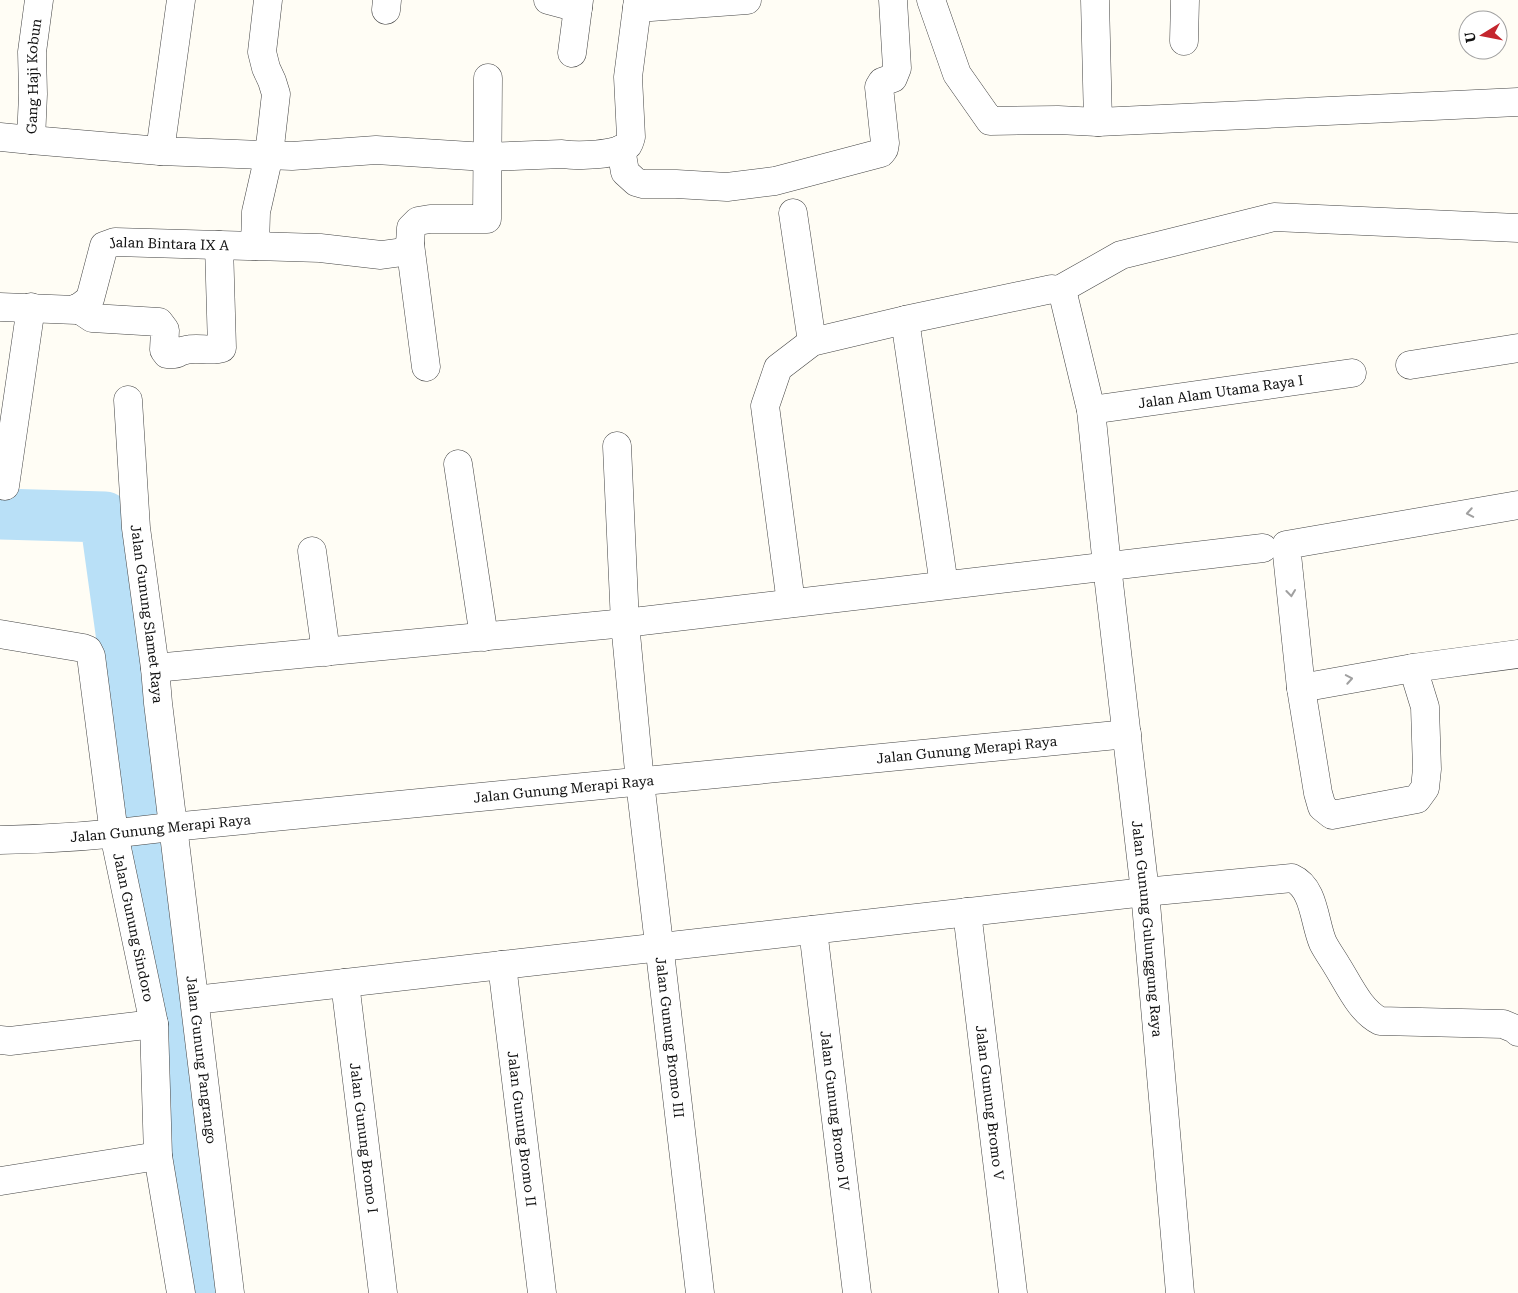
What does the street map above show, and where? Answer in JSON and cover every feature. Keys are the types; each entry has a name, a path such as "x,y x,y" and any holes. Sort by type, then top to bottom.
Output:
{"street":[{"name":"Gang Haji Kobun","path":"16,139 33,94 32,52 39,0"},
{"path":"160,151 181,0"},
{"path":"255,246 256,212 270,155 276,94 262,52 268,0"},
{"path":"548,0 578,4 572,53"},
{"path":"16,139 160,151 292,156 376,150 486,157 598,154 621,149 628,145 631,137 628,77 637,4 747,0"},
{"path":"621,149 625,172 636,182 643,184 727,187 775,181 881,153 885,143 879,87 882,82 893,78 897,68 893,0"},
{"path":"931,0 957,74 990,121 1058,120 1098,122 1518,102"},
{"path":"1095,0 1098,122"},
{"path":"1184,0 1184,42"},
{"path":"426,367 410,244 411,228 418,221 430,219 487,219 488,78"},
{"path":"793,213 812,342"},
{"path":"791,604 765,406 778,368 812,342 1052,289 1059,290 1121,256 1274,217 1518,228"},
{"name":"Jalan Bintara IX A","path":"77,308 90,298 104,246 115,242 320,248 381,255 403,252 410,244"},
{"path":"0,307 76,310 77,308 92,318 159,322 165,330 164,350 167,354 176,355 185,350 217,350 222,348 219,245"},
{"name":"Jalan Gunung Gulunggung Raya","path":"1059,290 1064,298 1091,410 1107,566 1146,892 1180,1293"},
{"path":"5,486 31,307"},
{"path":"905,320 944,585"},
{"path":"1410,365 1518,348"},
{"name":"Jalan Alam Utama Raya I","path":"1091,410 1352,373"},
{"name":"Jalan Gunung Slamet Raya","path":"128,400 136,528 155,668 168,827"},
{"name":"Jalan Gunung Bromo III","path":"617,446 625,623 640,782 700,1293"},
{"path":"458,464 484,637"},
{"path":"1413,668 1425,707 1428,769 1425,788 1417,799 1332,815 1322,807 1318,793 1301,688 1286,545 1518,505"},
{"path":"155,668 625,623 1263,548"},
{"path":"312,551 326,652"},
{"name":"Jalan Gunung Sindoro","path":"0,634 83,648 88,650 91,656 119,834 154,1024 158,1156 181,1293"},
{"path":"1301,688 1413,668 1518,654"},
{"name":"Jalan Gunung Merapi Raya","path":"0,840 47,840 119,834 168,827 1127,734"},
{"name":"Jalan Gunung Pangrango","path":"168,827 195,1000 230,1293"},
{"path":"195,1000 1146,892 1292,878 1300,882 1308,893 1323,944 1363,1008 1372,1018 1380,1022 1502,1024 1518,1032"},
{"name":"Jalan Gunung Bromo V","path":"967,912 1013,1293"},
{"name":"Jalan Gunung Bromo IV","path":"813,930 857,1293"},
{"name":"Jalan Gunung Bromo II","path":"502,965 542,1293"},
{"name":"Jalan Gunung Bromo I","path":"345,983 383,1293"},
{"path":"0,1040 10,1041 154,1024"},
{"path":"1,1181 158,1156"}],"waterway":[{"path":"0,514 105,517 151,849 199,1293"}]}
